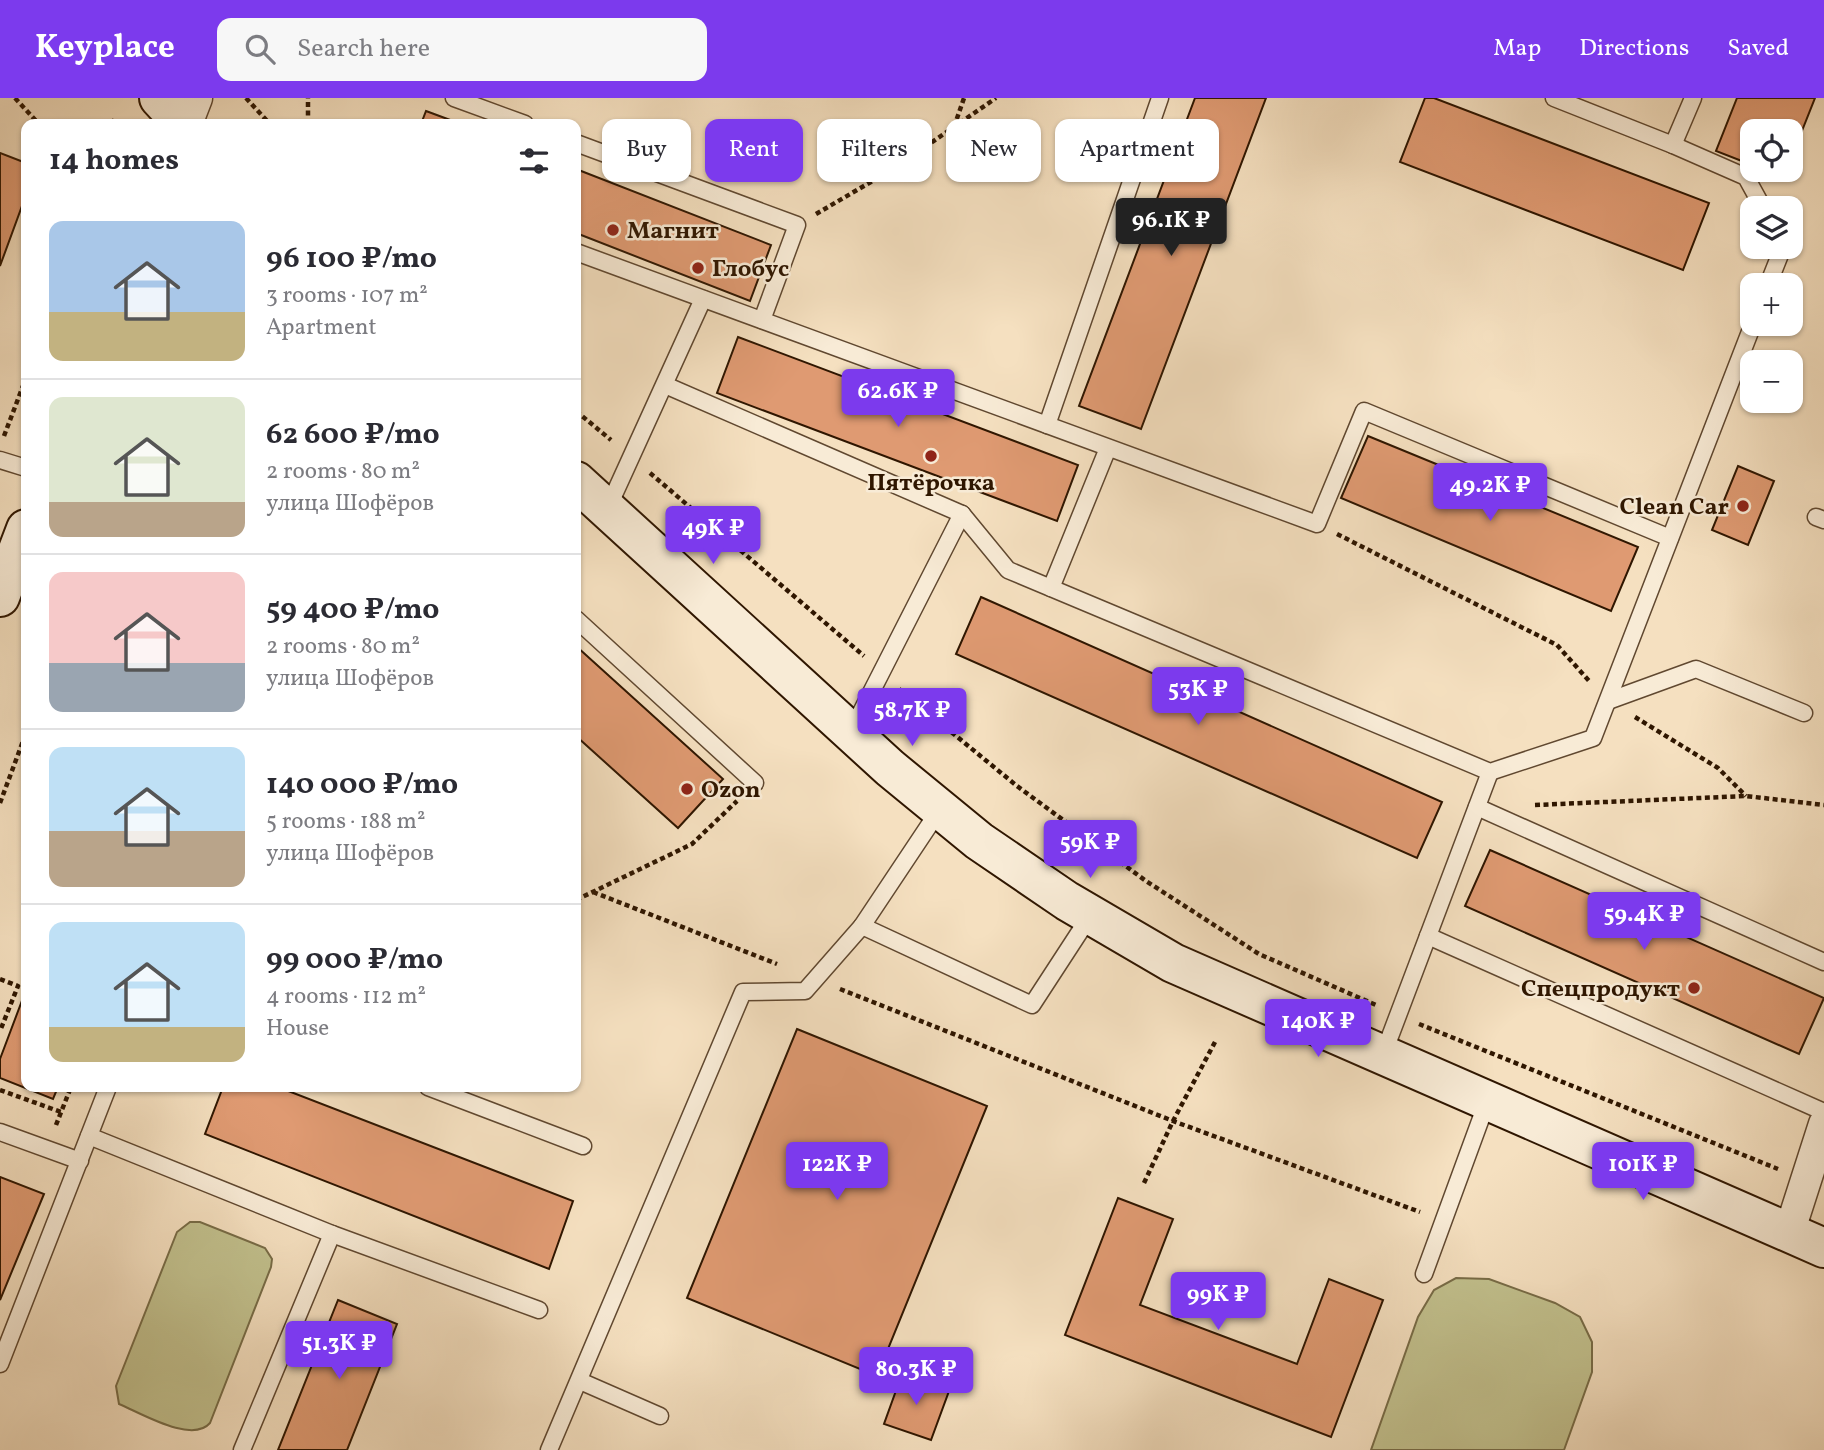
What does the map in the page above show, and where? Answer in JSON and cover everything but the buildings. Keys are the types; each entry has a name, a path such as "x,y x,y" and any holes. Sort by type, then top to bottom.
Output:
{"main road":[{"path":"159,98 180,119"},
{"path":"581,486 890,768 979,841 1090,916 1173,963 1824,1248"},
{"path":"0,597 21,542"}],"street":[{"path":"187,119 197,98"},
{"path":"1789,1233 1824,1124"}],"lane":[{"path":"454,98 511,119"},
{"path":"1047,425 1160,98"},
{"path":"1554,98 1746,177 1756,196"},
{"path":"1672,145 1693,98"},
{"path":"581,145 797,225 762,320"},
{"path":"581,254 1317,524 1364,411 1670,538"},
{"path":"607,510 703,299"},
{"path":"665,385 962,514 1008,570 1490,772 1594,738 1748,336"},
{"path":"1051,588 1108,448"},
{"path":"0,460 21,466"},
{"path":"851,732 962,514"},
{"path":"581,624 755,783"},
{"path":"1608,701 1696,669 1804,713"},
{"path":"1383,1056 1490,772"},
{"path":"1477,807 1824,961"},
{"path":"549,1450 743,992 805,991 862,926 940,808"},
{"path":"862,926 1032,1006 1090,916"},
{"path":"1428,936 1824,1112"},
{"path":"0,1364 106,1092"},
{"path":"441,1092 583,1146"},
{"path":"1424,1274 1487,1102"},
{"path":"0,1132 80,1161"},
{"path":"89,1136 332,1234 538,1310"},
{"path":"242,1450 332,1234"},
{"path":"580,1381 660,1416"}],"path":[{"path":"15,98 34,119"},
{"path":"246,98 265,119"},
{"path":"308,98 308,119"},
{"path":"956,119 964,98"},
{"path":"966,119 996,98"},
{"path":"797,225 893,169 946,133"},
{"path":"0,445 21,391"},
{"path":"581,415 855,647 882,675 1017,786 1146,881 1259,954 1399,1015 1805,1180"},
{"path":"1317,524 1557,645 1608,701 1718,768 1746,796"},
{"path":"0,803 21,746"},
{"path":"581,898 692,844 755,783"},
{"path":"1531,805 1746,796 1824,805"},
{"path":"593,892 1173,1121 1444,1221"},
{"path":"0,979 18,986 0,1031"},
{"path":"1144,1183 1173,1121 1216,1042"},
{"path":"0,1090 61,1112"},
{"path":"46,1149 69,1092"}],"shaded area":[{"path":"190,1222 200,1222 265,1248 272,1259 210,1423 202,1429 191,1430 166,1425 119,1404 116,1386 177,1232"},
{"path":"1456,1278 1489,1279 1555,1303 1580,1317 1592,1342 1592,1372 1564,1450 1371,1450 1418,1317 1434,1290"}],"place":[{"name":"Магнит","path":"613,230"},
{"name":"Глобус","path":"698,268"},
{"name":"Пятёрочка","path":"931,456"},
{"name":"Clean Car","path":"1743,506"},
{"name":"Ozon","path":"687,789"},
{"name":"Спецпродукт","path":"1694,988"}]}
